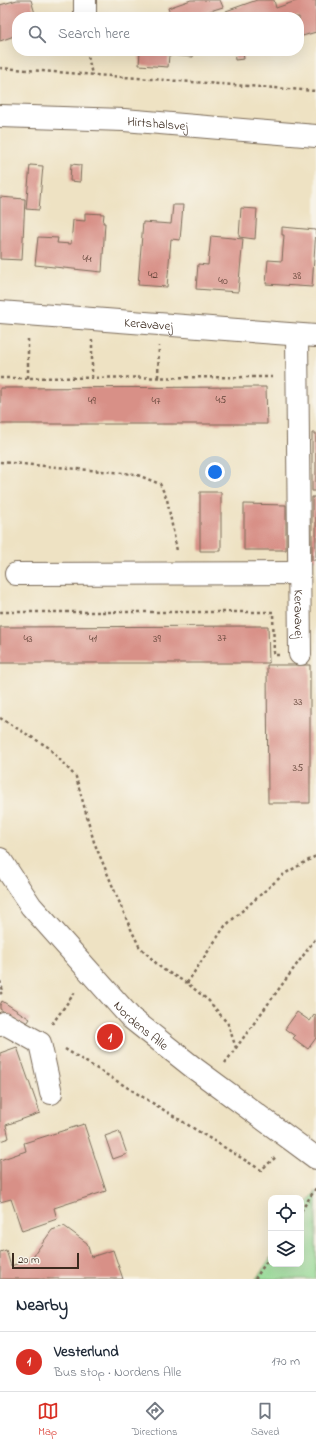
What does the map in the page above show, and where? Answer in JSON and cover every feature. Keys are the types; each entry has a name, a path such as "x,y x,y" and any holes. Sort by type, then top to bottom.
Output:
{"street":[{"path":"85,0 85,12"},
{"name":"Hirtshalsvej","path":"0,116 124,120 316,136"},
{"name":"Keravavej","path":"0,312 306,336 297,377 300,654"},
{"name":"Keravavej","path":"16,574 299,573"},
{"name":"Nordens Alle","path":"0,859 31,906 130,1018 212,1082 316,1158"},
{"path":"0,1025 4,1023 40,1043 51,1093"}],"path":[{"path":"88,56 92,75"},
{"path":"0,68 316,91"},
{"path":"28,314 28,378"},
{"path":"92,319 92,378"},
{"path":"158,378 159,324"},
{"path":"0,378 297,377"},
{"path":"0,462 135,474 160,484 167,499 180,573"},
{"path":"0,612 274,612 274,655 300,654"},
{"path":"0,718 48,746 76,777 94,842 139,946 162,969 188,983 209,1001 228,1024 236,1048"},
{"path":"188,983 225,926 284,874 316,856"},
{"path":"212,1082 316,938"},
{"path":"48,1030 89,972"},
{"path":"0,981 4,991 0,994"},
{"path":"64,1048 261,1170 294,1142"},
{"path":"304,1206 316,1188"},
{"path":"255,1279 268,1260"}],"green space":[{"path":"316,1191 316,1279 256,1279 268,1261 268,1267 304,1267 304,1209"}],"building":[{"path":"17,0 31,0 35,12 12,12 12,37 0,41 0,5"},
{"path":"191,0 220,0 223,7 207,12 169,12 168,8"},
{"path":"257,0 274,0 276,8 299,0 316,0 316,32 304,36 304,12 226,11"},
{"path":"140,56 169,56 168,67 139,65"},
{"path":"235,56 244,56 244,59 235,60"},
{"path":"71,164 81,165 80,182 70,181"},
{"path":"30,165 43,166 39,210 26,209"},
{"path":"0,197 25,199 22,260 0,259"},
{"path":"173,205 183,205 180,240 171,239 167,287 138,285 143,222 171,224"},
{"path":"241,208 257,209 255,239 239,237"},
{"path":"85,213 104,214 103,223 105,223 102,272 35,265 38,237 58,238 57,243 71,244 73,220 85,221"},
{"path":"282,227 316,230 312,287 266,284 268,260 282,261 284,235 282,235"},
{"path":"211,236 243,239 238,292 196,289 198,264 208,265"},
{"path":"266,387 267,424 0,424 0,388"},
{"path":"312,433 316,433 316,491 312,491"},
{"path":"200,492 221,492 221,551 200,551"},
{"path":"312,497 316,497 316,560 312,560"},
{"path":"244,504 286,505 286,550 244,550"},
{"path":"268,626 269,663 0,663 0,627"},
{"path":"267,665 310,665 310,803 268,803"},
{"path":"2,1001 30,1019 25,1026 0,1009"},
{"path":"297,1012 310,1021 314,1015 316,1016 316,1038 308,1049 293,1038 295,1036 285,1029"},
{"path":"17,1047 40,1113 6,1125 9,1138 0,1141 0,1053"},
{"path":"84,1124 106,1191 54,1208 57,1219 22,1231 11,1199 0,1202 0,1160 26,1151 24,1143"},
{"path":"119,1131 127,1154 113,1159 105,1136"},
{"path":"64,1226 87,1243 91,1257 113,1250 123,1279 0,1279 0,1252 6,1250 11,1266 31,1259 52,1230"}],"place":[{"name":"Vesterlund","path":"110,1037"}]}
